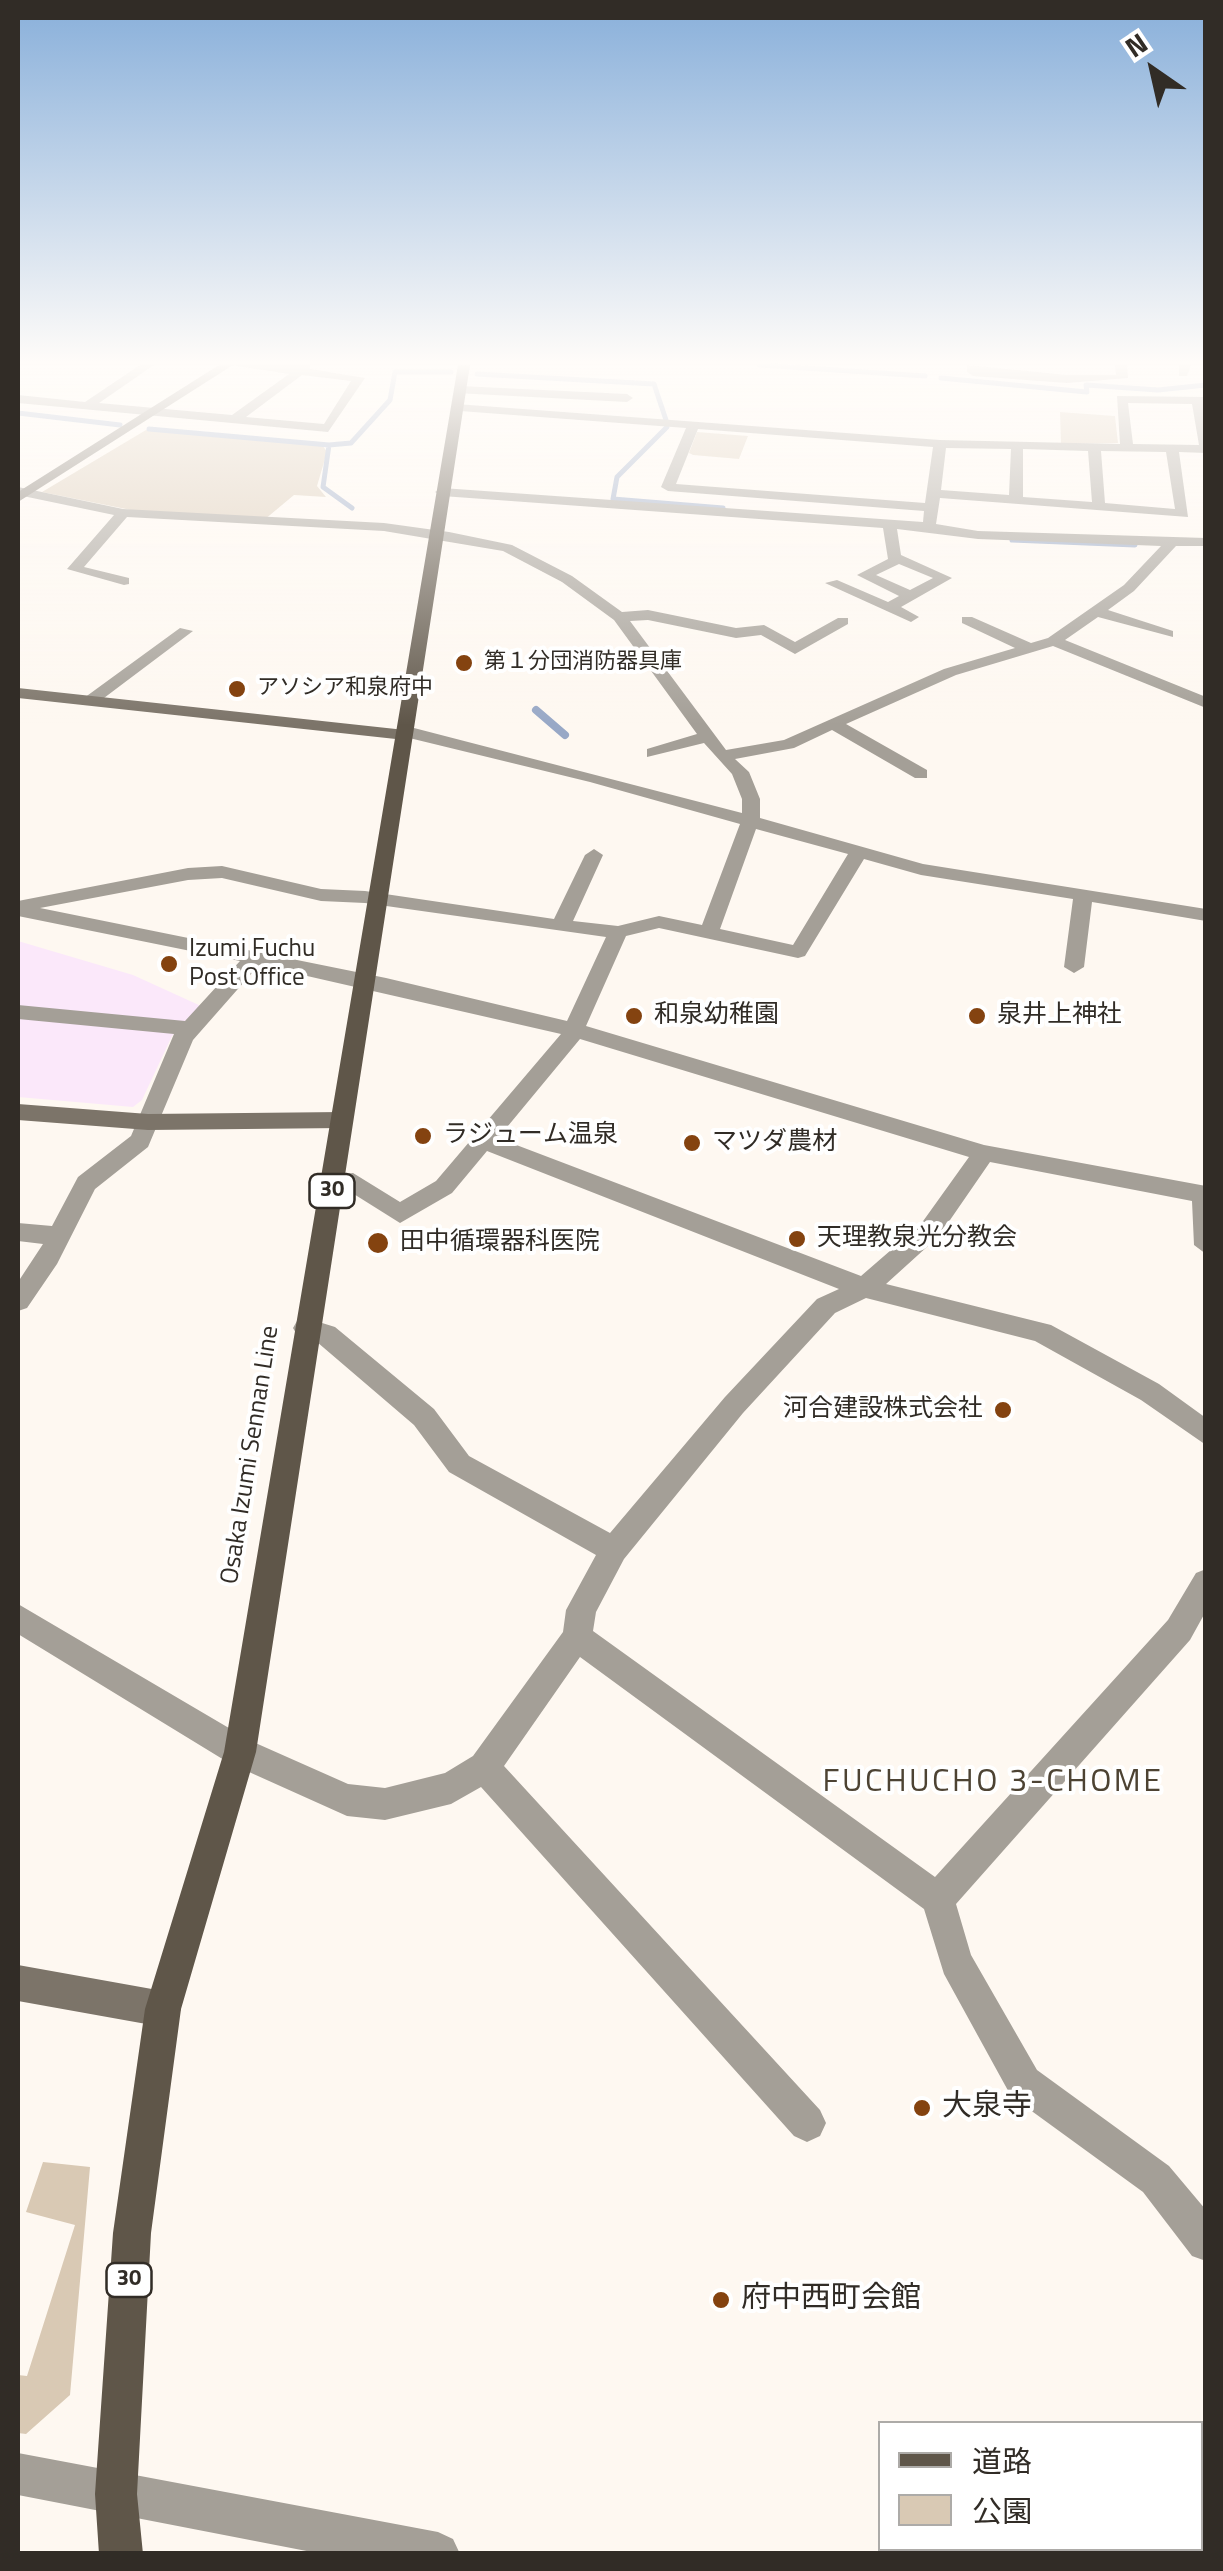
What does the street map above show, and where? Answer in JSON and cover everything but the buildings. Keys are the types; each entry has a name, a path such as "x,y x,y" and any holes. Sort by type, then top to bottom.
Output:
{"main road":[{"name":"Osaka Izumi Sennan Line","path":"121,2554 116,2494 132,2233 162,2008 240,1752 443,485"}],"street":[{"path":"669,485 931,500 1016,500 1182,514 1178,485"},
{"path":"929,527 933,485"},
{"path":"1016,485 1016,500"},
{"path":"1097,485 1099,507"},
{"path":"442,492 929,527 1014,538 1206,542"},
{"path":"20,493 124,514 384,527 438,534 507,548 567,579 619,618 722,756 740,772 751,799 752,818 710,930"},
{"path":"124,514 74,569 124,580"},
{"path":"888,608 946,578 894,557 890,526"},
{"path":"722,756 788,744 950,672 1054,641 1098,612 1172,542"},
{"path":"899,560 864,575 911,596"},
{"path":"832,583 911,618"},
{"path":"1098,612 1168,634"},
{"path":"619,618 648,616 712,630 764,630 794,649 843,621"},
{"path":"967,620 1029,648"},
{"path":"90,701 160,640 184,630"},
{"path":"712,630 730,650"},
{"path":"1054,641 1206,704"},
{"path":"18,693 405,736 414,732 752,818 921,869 1206,915"},
{"path":"834,725 921,774"},
{"path":"653,753 708,736"},
{"path":"18,909 188,874 222,872 321,896 378,900 562,926 618,932 659,922 798,952 859,851"},
{"path":"562,926 594,855"},
{"path":"1074,967 1083,898"},
{"path":"18,909 571,1028 984,1153 1204,1195 1206,1245"},
{"path":"333,1183 353,1182 400,1214 444,1187 570,1038 571,1028 618,932"},
{"path":"18,1302 60,1236 86,1183 140,1141 190,1029 254,958"},
{"path":"18,1012 190,1029"},
{"path":"18,1112 148,1122 342,1120"},
{"path":"483,1141 864,1288 1042,1332 1150,1392 1206,1434"},
{"path":"18,1618 158,1707 240,1752 346,1800 385,1804 451,1788 484,1767 577,1637 581,1610 614,1550 734,1405 826,1306 864,1288 930,1230 984,1153"},
{"path":"18,1232 60,1236"},
{"path":"306,1328 326,1334 424,1418 459,1464 614,1550"},
{"path":"938,1898 1179,1630 1206,1582"},
{"path":"577,1637 938,1898 956,1962 1024,2083 1156,2180 1206,2242"},
{"path":"484,1767 807,2123"},
{"path":"18,1983 162,2008"},
{"path":"18,2474 438,2554"}],"shaded area":[{"path":"18,941 133,975 201,1006 172,1036 142,1100 133,1107 18,1097"}],"green space":[{"path":"54,485 317,485 326,497 294,495 264,520 131,510 42,492"},
{"path":"43,2162 90,2167 70,2395 26,2434 18,2433 18,2375 27,2376 75,2225 26,2212"}],"waterway":[{"path":"323,485 352,508"},
{"path":"616,485 613,499 723,508"},
{"path":"1012,540 1135,545"},
{"path":"536,710 565,735"}],"place":[{"name":"第１分団消防器具庫","path":"464,663"},
{"name":"アソシア和泉府中","path":"237,689"},
{"name":"Izumi Fuchu Post Office","path":"169,964"},
{"name":"和泉幼稚園","path":"634,1016"},
{"name":"泉井上神社","path":"977,1016"},
{"name":"ラジューム温泉","path":"423,1136"},
{"name":"マツダ農材","path":"692,1143"},
{"name":"天理教泉光分教会","path":"797,1239"},
{"name":"田中循環器科医院","path":"378,1243"},
{"name":"河合建設株式会社","path":"1003,1410"},
{"name":"大泉寺","path":"922,2108"},
{"name":"府中西町会館","path":"721,2300"}],"district":[{"name":"FUCHUCHO 3-CHOME","path":"993,1783"}]}
